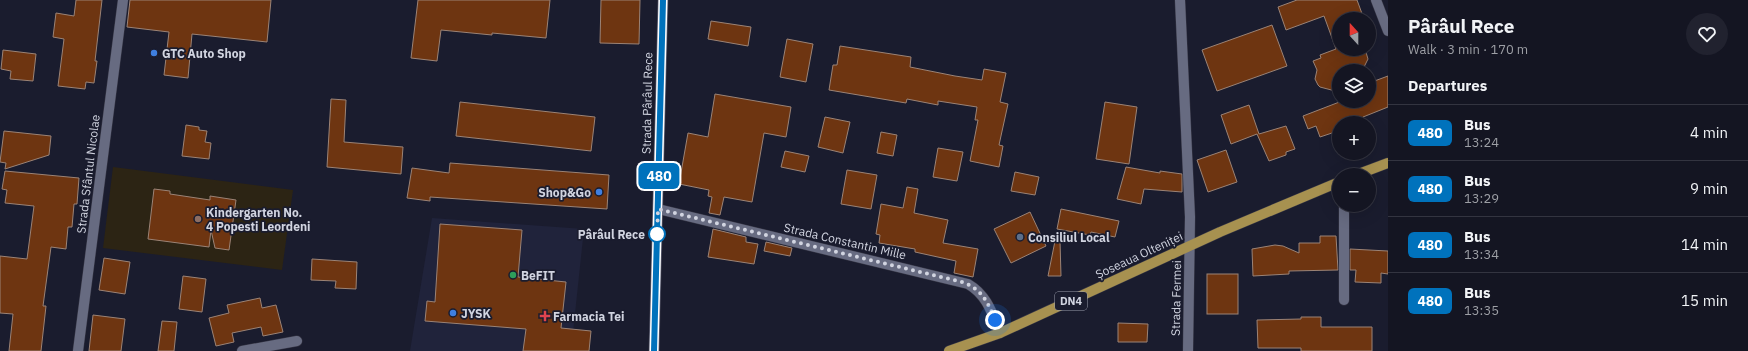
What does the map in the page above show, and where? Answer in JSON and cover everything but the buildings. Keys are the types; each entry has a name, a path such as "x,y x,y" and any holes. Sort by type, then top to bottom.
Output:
{"main road":[{"path":"1375,168 1388,163"},
{"name":"Șoseaua Olteniței","path":"949,351 1000,333 1190,246 1332,185"}],"street":[{"name":"Strada Sfântul Nicolae","path":"78,351 123,0"},
{"name":"Strada Pârâul Rece","path":"654,351 663,0"},
{"name":"Strada Fermei","path":"1180,0 1189,177 1190,246 1188,351"},
{"path":"1376,0 1388,31"},
{"name":"Strada Constantin Mille","path":"658,209 968,284 979,291 987,302 1000,333"},
{"path":"1344,212 1344,300"},
{"path":"242,351 297,341"}],"shaded area":[{"name":"Kindergarten No. 4 Popesti Leordeni","path":"113,167 293,190 282,270 103,248"},
{"path":"432,218 584,229 571,351 410,351"}],"bus line":[{"name":"480","path":"654,351 663,0"}],"place":[{"name":"GTC Auto Shop","path":"154,53"},
{"name":"Shop&Go","path":"599,192"},
{"name":"Kindergarten No. 4 Popesti Leordeni","path":"198,219"},
{"name":"Pârâul Rece","path":"657,234"},
{"name":"Consiliul Local","path":"1020,237"},
{"name":"BeFIT","path":"513,275"},
{"name":"JYSK","path":"453,313"},
{"name":"Farmacia Tei","path":"545,316"}],"route":[{"path":"657,234 657,238 658,209 962,282 975,288 983,295 995,320"}]}
